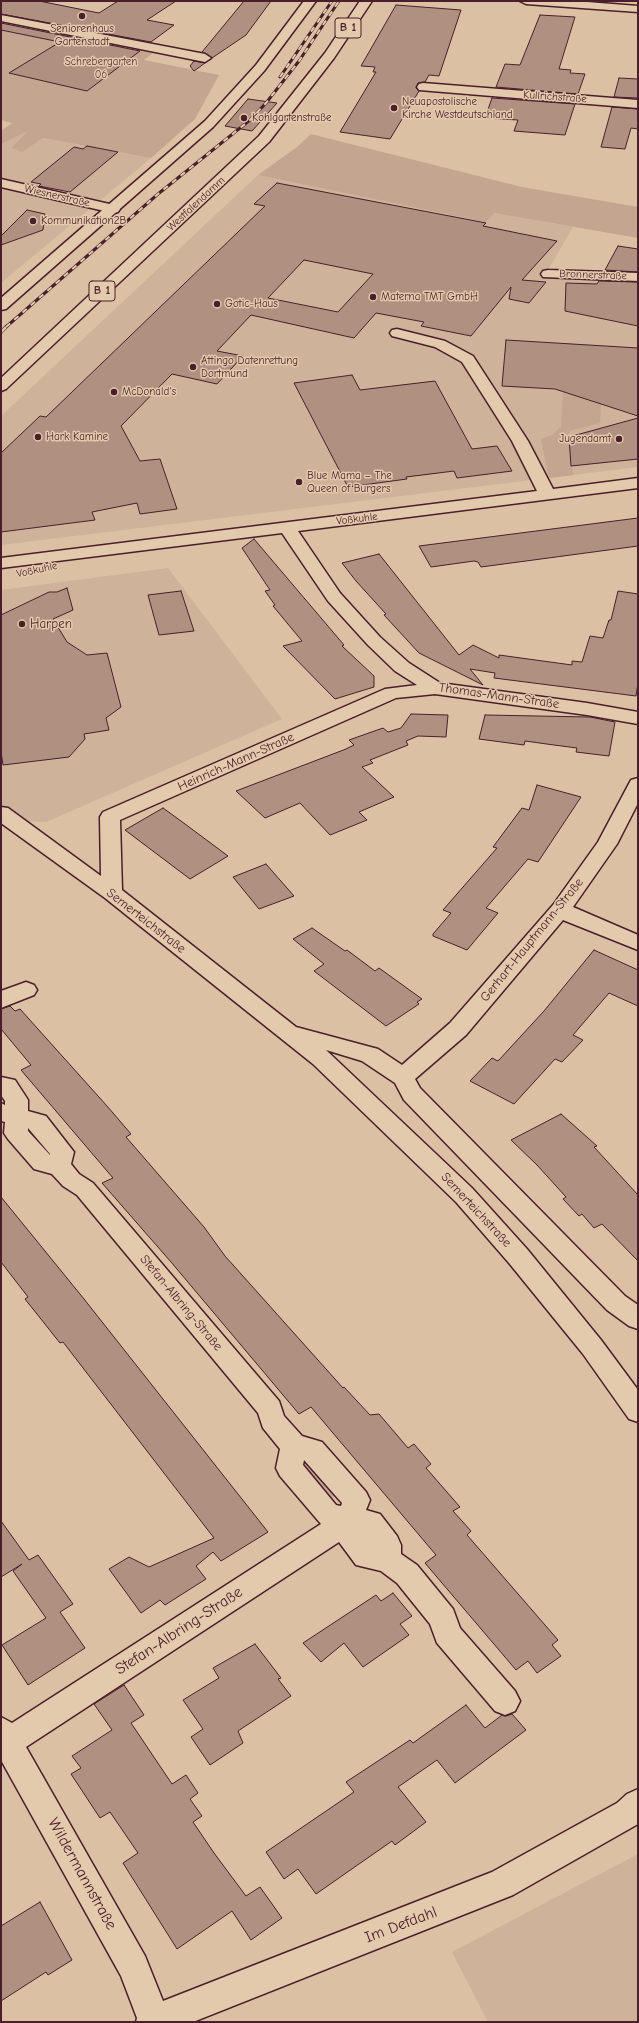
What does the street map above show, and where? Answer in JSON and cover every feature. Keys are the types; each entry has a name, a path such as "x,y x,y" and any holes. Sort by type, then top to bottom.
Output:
{"street":[{"path":"1,306 209,124 260,68 310,1"},
{"name":"Westfalendamm","path":"1,386 264,139 330,55 366,1"},
{"path":"526,1 638,8"},
{"path":"1,18 205,58"},
{"name":"Kullrichstraße","path":"424,87 638,104"},
{"name":"Wiesnerstraße","path":"1,183 113,209"},
{"name":"Bronnerstraße","path":"548,274 638,277"},
{"path":"397,333 440,344 468,359 520,441 548,495"},
{"name":"Voßkuhle","path":"1,577 166,544 287,527 638,484"},
{"name":"Thomas-Mann-Straße","path":"287,527 334,597 374,641 402,667 435,688 587,709 638,718"},
{"name":"Voßkuhle","path":"1,563 131,546 166,544"},
{"name":"Heinrich-Mann-Straße","path":"112,893 110,817 392,693 435,688"},
{"name":"Gerhart-Hauptmann-Straße","path":"403,1077 458,1029 560,910 607,844 638,784"},
{"name":"Semerteichstraße","path":"1,813 43,845 112,893 321,1058 464,1195 518,1256 592,1347 638,1410"},
{"path":"560,910 638,943"},
{"path":"1,1000 26,990"},
{"name":"Semerteichstraße","path":"289,1032 370,1055 403,1077 412,1094 616,1303 638,1319"},
{"name":"Stefan-Albring-Straße","path":"1,1085 7,1086 17,1100 6,1117 16,1133 42,1163 59,1166 71,1180 85,1189 270,1409 272,1420 294,1446 313,1450 356,1500 350,1520 5,1737"},
{"path":"350,1520 370,1523 387,1545 388,1560 407,1574 443,1618 447,1634 504,1701"},
{"name":"Wildermannstraße","path":"5,1737 134,1968 154,2022"},
{"name":"Im Defdahl","path":"154,2022 502,1884 628,1813 638,1804"}],"shaded area":[{"path":"29,130 11,148 23,151 43,138 151,158 1,283 1,144"},
{"path":"258,175 486,221 494,213 573,227 544,277 638,282 638,467 1,545 1,416"},
{"path":"168,568 282,719 46,822 1,820 1,590"},
{"path":"638,1854 638,2022 488,2022 452,1952"}],"green space":[{"name":"Schrebergarten 06","path":"1,23 153,53 144,60 219,75 195,119 151,158 43,138 22,152 11,148 28,131 1,144 1,131 12,123 1,120"},
{"path":"311,134 522,187 638,207 638,238 494,213 486,222 258,175 297,147"},
{"path":"563,391 601,404 600,423 569,431 571,466 574,475 549,478 541,439 552,435 561,427"},
{"path":"302,1458 338,1496 331,1497 301,1463"}],"building":[{"path":"1,1 39,1 99,13 118,1 176,1 147,20 174,25 151,42 1,14"},
{"path":"244,1 271,1 246,35 212,58 202,52"},
{"path":"396,5 461,10 439,76 429,75 425,82 418,83 416,88 419,91 390,139 340,132 376,72 373,72 375,67 361,66"},
{"path":"540,15 575,17 559,69 571,70 570,73 585,74 578,94 496,87 505,64 520,65"},
{"path":"1,23 140,51 87,91 9,73 60,42 1,30"},
{"path":"194,61 205,63 194,71 190,66"},
{"path":"619,78 638,79 638,98 614,97"},
{"path":"492,98 575,104 565,135 514,131 518,120 485,118"},
{"path":"248,99 277,103 252,131 225,126"},
{"path":"612,107 638,109 638,129 631,128 625,149 601,147"},
{"path":"87,146 118,152 70,192 39,186 41,184 31,182 74,147 83,149"},
{"path":"277,183 486,223 483,226 557,241 522,280 546,282 529,303 509,299 511,287 471,336 421,326 424,322 376,313 354,338 251,315 217,351 243,356 217,384 172,374 121,426 140,461 160,459 177,509 140,514 137,503 92,512 95,520 1,532 1,453 40,416 46,417 265,206 254,204","holes":["304,260 373,274 338,312 268,298"]},
{"path":"27,210 45,214 43,230 1,245 1,236"},
{"path":"618,246 638,249 638,272 605,270"},
{"path":"599,281 638,282 638,326 565,311 566,283 597,284"},
{"path":"506,340 638,348 638,416 555,389 502,386"},
{"path":"352,375 360,390 435,381 472,449 497,446 512,471 457,478 454,471 406,477 407,479 348,487 294,383"},
{"path":"638,418 638,459 571,466 569,437"},
{"path":"638,518 638,546 481,567 478,562 474,561 431,567 419,546"},
{"path":"254,539 344,645 342,646 374,676 374,687 335,699 283,646 302,641 273,606 275,605 265,591 270,590 242,548"},
{"path":"379,554 459,655 473,645 499,658 499,655 572,665 572,661 582,662 590,636 603,638 609,620 611,620 618,591 638,594 638,683 636,696 494,678 495,673 470,669 483,685 419,653 384,615 386,614 342,563"},
{"path":"67,588 73,610 53,619 67,642 87,655 107,653 121,707 106,718 109,730 84,734 85,739 69,757 3,765 1,752 1,615 49,592 57,592"},
{"path":"181,591 194,631 159,635 148,595"},
{"path":"411,714 448,715 446,737 418,736 406,741 408,745 370,760 373,763 362,767 394,797 359,812 367,820 330,835 300,803 265,818 236,791 354,745 349,740 383,728 388,732 401,728"},
{"path":"485,715 590,717 615,722 609,756 576,752 577,748 525,741 524,745 479,739"},
{"path":"537,785 581,797 538,862 528,859 486,908 498,913 467,950 433,936 433,934 451,913 443,910 497,848 493,847 522,808 529,810"},
{"path":"163,808 228,856 190,879 125,830"},
{"path":"266,864 294,896 259,909 233,877"},
{"path":"312,928 345,951 347,950 375,971 379,968 422,999 417,1002 419,1004 386,1026 314,971 324,964 293,939"},
{"path":"594,950 638,970 638,1006 609,993 573,1035 583,1040 562,1062 555,1059 514,1104 470,1081 492,1058 498,1061 544,1011"},
{"path":"10,1006 15,1011 20,1009 107,1106 131,1134 126,1137 204,1227 225,1256 343,1388 344,1387 370,1415 379,1414 408,1448 414,1444 431,1464 426,1468 460,1507 453,1511 471,1531 467,1535 558,1640 552,1645 561,1656 537,1673 528,1661 516,1670 425,1563 436,1555 311,1407 299,1414 171,1262 102,1183 113,1178 21,1070 31,1065 1,1029 1,1009"},
{"path":"561,1114 597,1146 594,1147 638,1195 638,1261 602,1224 594,1228 582,1214 579,1216 563,1199 566,1197 537,1165 511,1140"},
{"path":"1,1197 84,1299 268,1532 221,1561 213,1552 196,1566 206,1579 165,1605 160,1600 141,1613 109,1569 129,1557 149,1567 214,1538 63,1342 60,1343 25,1299 28,1297 1,1262"},
{"path":"1,1521 29,1560 38,1555 73,1604 60,1612 85,1648 28,1685 2,1645 46,1618 13,1571 22,1564 1,1577"},
{"path":"393,1593 412,1616 400,1624 409,1635 363,1667 344,1643 321,1662 303,1643 376,1595 381,1601"},
{"path":"255,1644 281,1678 278,1679 291,1696 238,1731 243,1743 210,1765 191,1737 203,1729 183,1700 219,1678 213,1668"},
{"path":"124,1685 144,1715 131,1723 172,1784 186,1775 198,1793 190,1799 202,1816 193,1822 214,1853 246,1896 260,1887 282,1918 251,1940 232,1911 177,1949 123,1863 138,1853 110,1812 100,1818 71,1774 81,1768 72,1756 112,1730 94,1704"},
{"path":"466,1705 485,1728 502,1715 506,1716 512,1714 526,1730 455,1783 437,1760 398,1787 426,1822 395,1845 392,1841 316,1894 298,1869 284,1879 266,1852 354,1792 346,1782 410,1740 413,1743"},
{"path":"40,1902 72,1960 48,1975 46,1972 1,2001 1,1926"}],"railway":[{"path":"280,77 332,1"},
{"path":"6,327 158,194 250,120 266,103 299,61 339,1"},
{"path":"1,332 6,327"}],"place":[{"name":"Seniorenhaus Gartenstadt","path":"82,16"},
{"name":"Neuapostolische Kirche Westdeutschland","path":"394,108"},
{"name":"Kohlgartenstraße","path":"244,118"},
{"name":"Kommunikation2B","path":"33,221"},
{"name":"Materna TMT GmbH","path":"373,297"},
{"name":"Gotic-Haus","path":"217,304"},
{"name":"Attingo Datenrettung Dortmund","path":"193,367"},
{"name":"McDonald's","path":"114,392"},
{"name":"Hark Kamine","path":"38,437"},
{"name":"Jugendamt","path":"619,439"},
{"name":"Blue Mama – The Queen of Burgers","path":"299,482"},
{"name":"Harpen","path":"22,624"}]}
